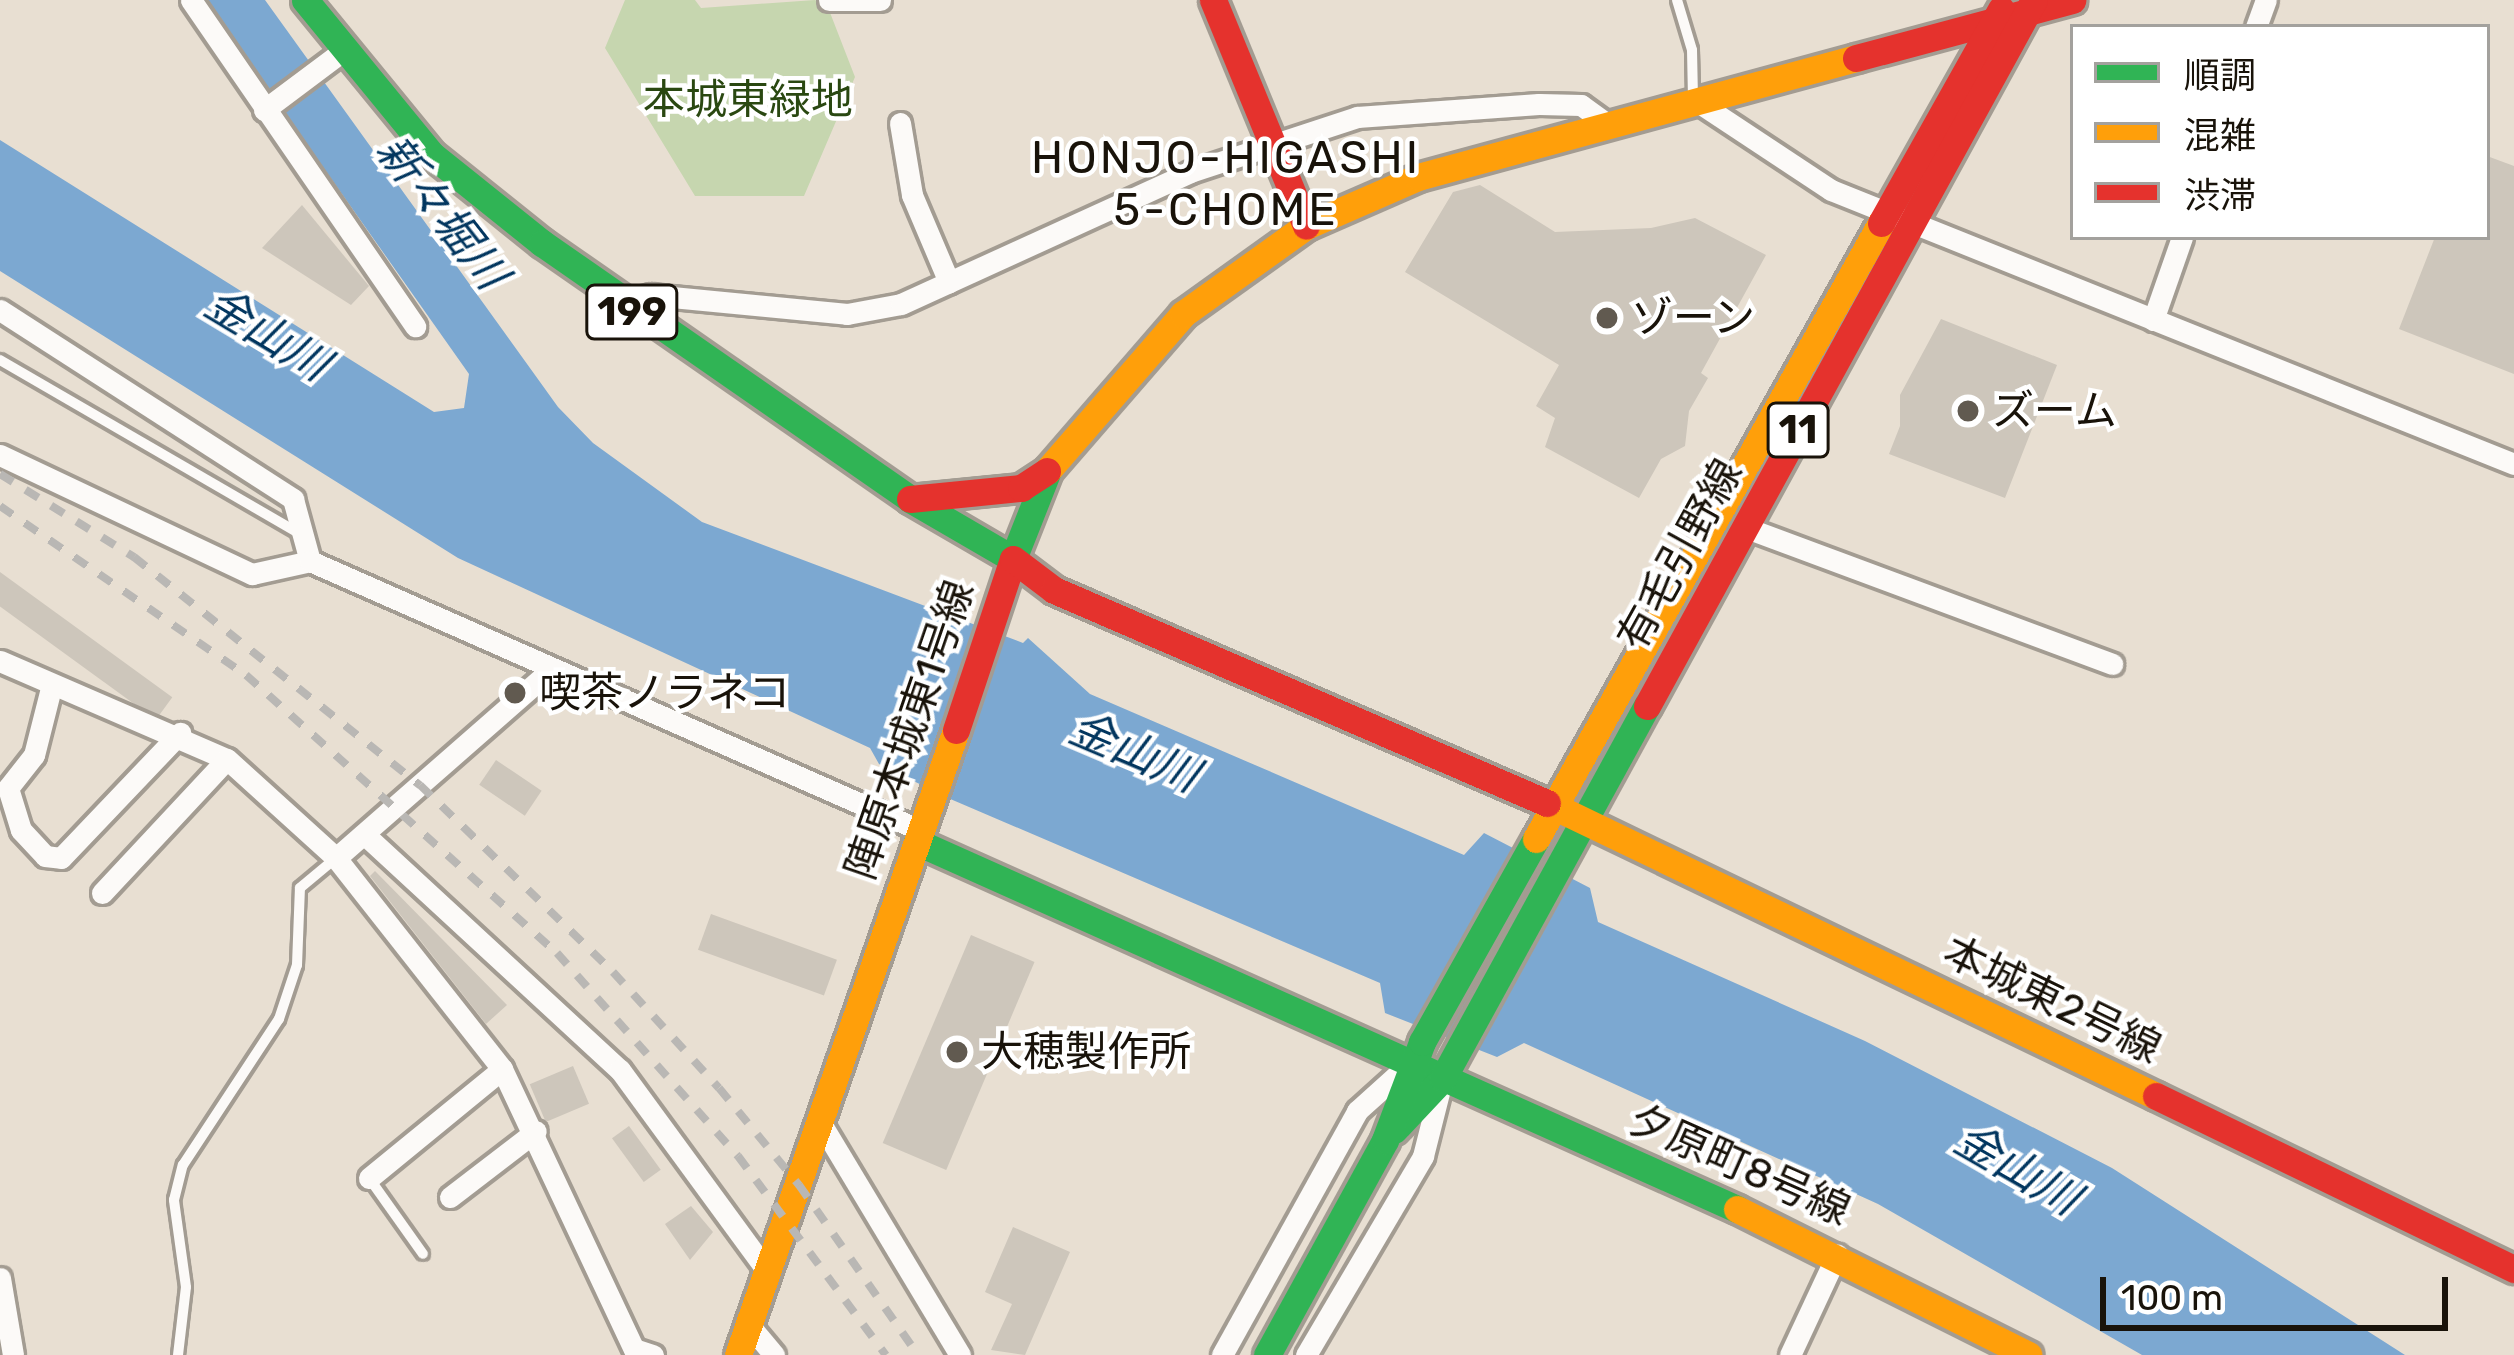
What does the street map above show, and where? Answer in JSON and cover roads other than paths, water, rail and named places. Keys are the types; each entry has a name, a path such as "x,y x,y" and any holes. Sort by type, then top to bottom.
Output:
{"main road":[{"name":"199","path":"305,0 332,59 433,155 618,303 910,500 1012,559"},
{"path":"1213,0 1306,226"},
{"path":"910,500 1021,488 1047,471 1184,314 1306,226 1418,177 2016,7 2072,0"},
{"name":"有毛引野線","path":"1267,1355 1385,1140 1417,1052 1529,846 1887,214 2016,7"},
{"name":"有毛引野線","path":"1385,1140 1448,1068 1916,222 2016,7"},
{"path":"1012,559 1047,471"},
{"name":"陣原本城東1号線","path":"738,1355 823,1127 1012,559 1054,590 1554,806"},
{"name":"本城東2号線","path":"1554,806 2514,1269"},
{"name":"夕原町8号線","path":"921,826 1417,1052 1837,1254 2027,1355"}],"street":[{"path":"191,0 415,326"},
{"path":"830,0 880,0"},
{"path":"264,110 332,59"},
{"path":"1693,99 1814,180 1887,214 2514,464"},
{"path":"618,303 651,296 847,314 901,304 1273,140 1358,117 1581,105 1607,124"},
{"path":"900,123 912,195 949,282"},
{"path":"2153,320 2181,240"},
{"path":"0,310 293,499 309,550 552,669 921,826"},
{"path":"0,455 252,574 309,550"},
{"path":"1744,527 2112,664"},
{"path":"0,661 52,688 181,733 227,759 336,858 502,1069 536,1131 639,1353"},
{"path":"336,858 552,669"},
{"path":"52,688 34,754 8,788 21,830 45,856 62,858 181,733"},
{"path":"102,893 227,759"},
{"path":"364,834 620,1070 767,1271"},
{"path":"1222,1355 1357,1111 1417,1052"},
{"path":"1306,1355 1423,1156 1448,1068"},
{"path":"368,1178 502,1069"},
{"path":"823,1127 960,1355"},
{"path":"450,1196 536,1131"},
{"path":"1790,1355 1837,1254"},
{"path":"0,1278 13,1355"},
{"path":"749,1324 774,1355"}],"lane":[{"path":"1678,0 1692,50 1693,99"},
{"path":"0,360 309,550"},
{"path":"178,1355 186,1287 174,1200 183,1165 279,1019 297,965 300,888 336,858"},
{"path":"368,1178 424,1254"}],"water":[{"name":"金山川","path":"205,0 265,0 558,407 593,443 702,522 1023,643 1028,638 1090,694 1464,855 1484,833 1590,888 1598,922 1865,1041 2112,1168 2405,1355 2142,1355 1878,1204 1524,1043 1497,1057 1385,1013 1380,983 948,798 879,764 870,748 458,558 0,271 0,140 434,412 464,408 469,374"}],"railway":[{"path":"0,474 134,557 420,785 613,972 719,1088 799,1185 918,1355"},
{"path":"0,506 246,675 557,953 738,1156 886,1355"}],"place":[{"name":"ゾーン","path":"1607,318"},
{"name":"ズーム","path":"1968,411"},
{"name":"喫茶ノラネコ","path":"515,693"},
{"name":"大穂製作所","path":"957,1052"}],"district":[{"name":"HONJO-HIGASHI 5-CHOME","path":"1226,184"}],"park label":[{"name":"本城東緑地","path":"748,100"}],"water label":[{"name":"新々堀川","path":"442,212"}]}
